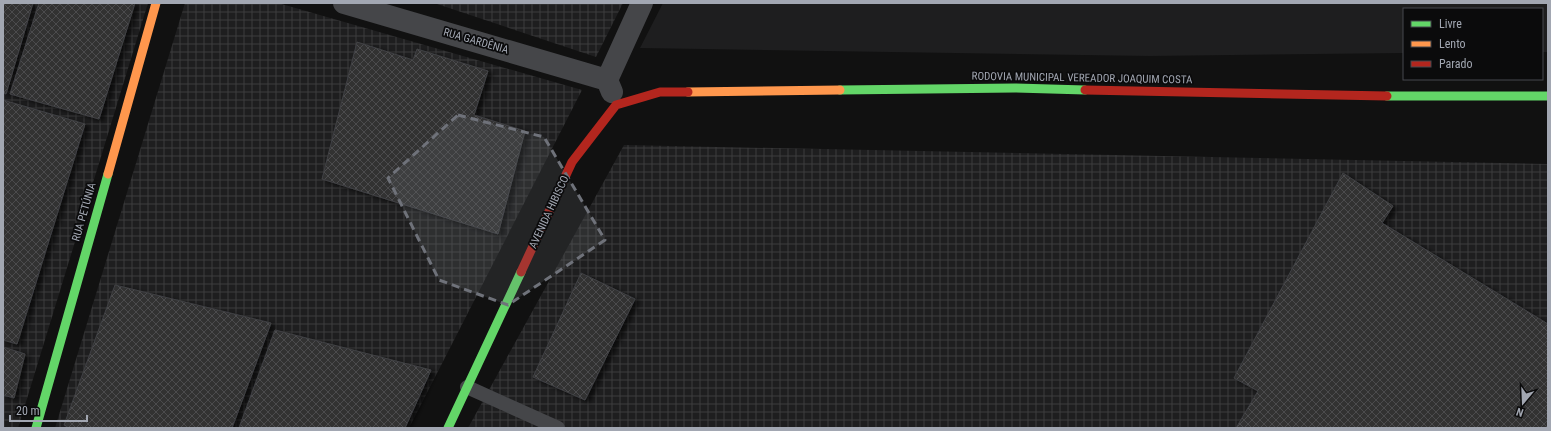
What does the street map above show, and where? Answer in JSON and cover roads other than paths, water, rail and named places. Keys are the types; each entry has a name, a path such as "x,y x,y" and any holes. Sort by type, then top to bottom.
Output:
{"main road":[{"name":"RUA PETÚNIA","path":"36,428 156,3"},
{"name":"RODOVIA MUNICIPAL VEREADOR JOAQUIM COSTA","path":"616,105 660,92 1015,88 1381,96 1548,96"},
{"name":"AVENIDA HIBISCO","path":"448,428 572,162 616,105"}],"street":[{"name":"RUA GARDÊNIA","path":"344,3 607,80"},
{"path":"616,105 607,80 642,3"}],"lane":[{"path":"467,387 558,428"}]}
